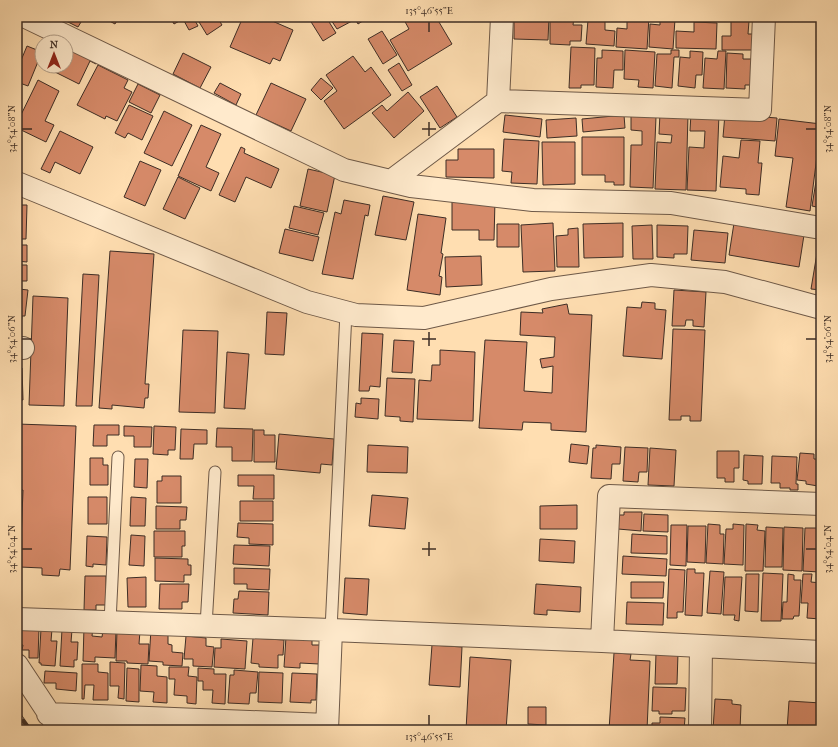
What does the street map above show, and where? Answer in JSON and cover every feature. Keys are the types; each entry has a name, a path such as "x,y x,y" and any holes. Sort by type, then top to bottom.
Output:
{"street":[{"path":"26,17 344,170 411,186 533,200 671,203 821,228"},
{"path":"498,101 502,17"},
{"path":"391,181 498,101 760,110 764,17"},
{"path":"17,183 308,302 356,315 424,318 551,289 651,275 725,282 821,308"},
{"path":"602,641 609,496 821,504"},
{"path":"17,619 602,641 821,652"},
{"path":"17,665 54,722 327,728 331,630"},
{"path":"700,730 701,646"}],"lane":[{"path":"331,630 346,312"},
{"path":"110,622 118,457"},
{"path":"206,626 215,472"}],"building":[{"path":"63,17 84,17 78,27 62,19"},
{"path":"102,17 119,17 115,24"},
{"path":"170,17 193,17 198,26 189,30 183,19 174,24"},
{"path":"196,17 217,17 222,25 207,35"},
{"path":"243,17 263,17 293,30 280,61 273,58 270,64 230,47"},
{"path":"308,17 326,17 336,33 323,41"},
{"path":"329,17 350,17 352,21 337,29"},
{"path":"354,17 369,17 358,24"},
{"path":"424,17 425,19 427,17 436,17 452,44 408,71 390,40 409,29 403,18"},
{"path":"524,17 549,17 548,40 514,39 514,20 524,21"},
{"path":"550,17 574,17 573,25 582,25 581,41 570,41 570,45 550,44"},
{"path":"634,17 649,17 647,49 616,47 617,28 627,29 627,20 634,21"},
{"path":"660,18 675,19 673,49 649,47 650,24 660,25"},
{"path":"588,20 605,21 605,30 615,31 614,46 586,44"},
{"path":"731,20 749,21 748,34 753,34 752,50 722,50 722,36 731,36"},
{"path":"694,22 717,23 716,49 676,48 676,31 694,32"},
{"path":"382,31 397,55 383,64 368,39"},
{"path":"27,46 34,49 34,71 28,86 17,82 17,70"},
{"path":"571,47 595,48 594,85 581,85 581,88 569,88"},
{"path":"74,49 98,61 96,64 90,61 79,84 59,74 74,74"},
{"path":"602,50 623,51 623,70 614,70 613,88 596,87 597,58 602,58"},
{"path":"625,50 655,52 653,88 638,87 639,80 624,79"},
{"path":"671,50 679,50 679,57 674,57 672,88 655,86 657,54 671,54"},
{"path":"690,51 703,52 702,75 696,75 695,88 678,86 680,57 690,58"},
{"path":"718,51 726,51 724,89 703,88 705,58 717,59"},
{"path":"183,53 211,67 200,88 173,74"},
{"path":"727,53 743,54 743,59 752,59 751,85 745,85 745,89 726,88"},
{"path":"353,56 365,72 371,67 391,95 344,129 324,101 337,91 326,75"},
{"path":"399,63 412,85 402,91 388,70"},
{"path":"98,65 128,80 124,88 132,92 117,121 106,116 105,119 77,105"},
{"path":"321,78 333,88 321,100 311,90"},
{"path":"38,80 59,91 45,121 54,125 46,142 17,128 17,123"},
{"path":"220,83 241,94 236,105 214,93"},
{"path":"271,83 306,99 291,131 256,115"},
{"path":"138,84 160,95 151,113 129,102"},
{"path":"437,86 457,117 440,128 420,97"},
{"path":"408,92 424,111 394,138 372,113 382,105 387,111"},
{"path":"129,105 153,116 142,140 128,133 125,138 115,133"},
{"path":"164,111 192,125 172,166 144,153"},
{"path":"660,113 688,114 686,190 655,189 657,142 671,143 672,135 659,134"},
{"path":"691,113 719,114 716,191 687,190 689,147 704,148 705,131 690,131"},
{"path":"725,114 777,118 775,141 723,137"},
{"path":"505,115 542,119 540,137 503,132"},
{"path":"624,115 625,128 583,132 582,119"},
{"path":"631,116 656,117 653,188 630,187 631,145 642,145 642,131 631,130"},
{"path":"576,118 577,136 547,138 546,120"},
{"path":"779,119 821,124 810,211 786,207 793,158 775,156"},
{"path":"201,125 221,134 206,167 219,173 211,191 178,176"},
{"path":"60,131 93,147 80,174 55,162 50,173 41,169"},
{"path":"821,135 821,161 818,161"},
{"path":"582,137 624,137 624,185 614,185 614,182 605,182 605,175 582,175"},
{"path":"504,139 539,141 537,184 511,183 512,172 502,171"},
{"path":"741,140 760,141 758,163 762,163 759,195 746,194 746,189 720,187 723,156 739,158"},
{"path":"542,142 575,142 575,184 543,185"},
{"path":"241,147 245,149 244,153 279,169 271,188 246,177 235,202 219,195"},
{"path":"458,149 494,149 494,178 446,177 446,160 458,160"},
{"path":"140,161 161,170 145,206 124,197"},
{"path":"308,169 335,175 327,212 300,206"},
{"path":"818,169 821,169 821,208 812,206"},
{"path":"178,177 200,188 185,219 163,209"},
{"path":"383,196 414,202 406,240 375,235"},
{"path":"344,200 370,205 368,216 365,215 353,279 322,274 335,212 341,214"},
{"path":"452,200 495,200 494,240 479,240 479,230 452,230"},
{"path":"17,205 27,205 26,239 17,239"},
{"path":"294,206 324,213 318,235 289,228"},
{"path":"418,214 446,218 441,253 443,254 439,276 442,277 440,295 407,290"},
{"path":"553,223 555,271 523,272 521,225"},
{"path":"623,223 623,257 584,258 583,224"},
{"path":"734,223 804,235 799,267 729,255"},
{"path":"497,224 519,224 519,247 497,247"},
{"path":"652,225 653,259 633,259 632,226"},
{"path":"657,225 688,226 687,254 674,254 674,258 657,257"},
{"path":"578,228 579,267 557,267 556,236 568,235 568,229"},
{"path":"285,229 319,237 313,261 279,253"},
{"path":"694,230 728,233 725,263 691,260"},
{"path":"819,241 821,241 821,290 811,289"},
{"path":"17,245 27,245 27,262 17,261"},
{"path":"110,251 154,254 145,384 149,384 148,398 145,398 144,408 112,405 112,409 99,408"},
{"path":"481,256 482,285 446,287 445,257"},
{"path":"17,265 27,265 27,281 17,281"},
{"path":"83,274 99,275 92,406 76,406"},
{"path":"19,289 28,290 25,316 22,316 21,325 17,324 17,293 19,293"},
{"path":"674,290 706,292 704,327 693,326 693,320 686,320 685,326 672,326"},
{"path":"33,296 68,298 64,406 29,405"},
{"path":"642,302 655,303 655,309 666,310 662,359 623,356 627,307 641,308"},
{"path":"567,304 569,314 592,315 586,432 551,430 551,423 523,422 522,430 479,428 485,340 527,342 524,391 552,393 553,366 542,368 540,359 554,357 555,337 520,335 521,312 543,313 542,309"},
{"path":"267,312 287,313 284,355 265,354"},
{"path":"673,329 705,330 701,421 690,421 690,416 681,416 681,420 669,420"},
{"path":"183,330 218,331 215,413 179,412"},
{"path":"362,333 383,334 380,387 370,386 369,391 359,391"},
{"path":"394,340 414,341 412,373 392,372"},
{"path":"440,350 475,352 473,421 417,419 419,380 431,381 432,365 440,365"},
{"path":"227,352 249,354 245,409 224,408"},
{"path":"17,368 22,368 23,400 18,400 18,405 17,405"},
{"path":"387,378 415,379 413,422 400,421 400,417 385,416"},
{"path":"361,398 379,399 378,419 355,417 356,403 361,404"},
{"path":"17,424 76,426 70,570 60,569 59,576 42,575 42,568 20,567 23,490 17,490"},
{"path":"94,425 119,425 119,435 107,435 107,446 93,446"},
{"path":"124,426 152,427 151,447 134,447 134,436 124,436"},
{"path":"154,426 176,427 175,450 168,450 168,455 153,454"},
{"path":"217,428 253,429 252,461 232,461 232,447 216,447"},
{"path":"181,429 207,430 207,444 194,444 193,459 180,459"},
{"path":"254,430 264,430 264,435 275,435 275,462 254,462"},
{"path":"279,434 334,439 332,465 321,464 320,473 276,469"},
{"path":"571,444 589,446 587,464 569,462"},
{"path":"368,445 408,447 407,473 367,472"},
{"path":"596,445 621,447 620,464 612,464 611,479 591,478 593,448 596,448"},
{"path":"625,447 648,448 647,472 639,472 638,482 623,481"},
{"path":"650,448 676,450 674,486 648,485"},
{"path":"717,451 739,451 739,468 734,468 734,482 725,482 725,478 717,478"},
{"path":"800,453 814,454 814,459 820,459 818,486 806,484 806,481 797,480"},
{"path":"744,455 763,456 762,484 748,484 748,481 743,480"},
{"path":"772,456 797,457 796,484 798,484 798,490 780,488 780,483 771,483"},
{"path":"90,458 103,458 103,465 108,465 108,485 90,485"},
{"path":"135,459 148,459 147,488 134,487"},
{"path":"238,475 274,475 274,499 253,499 254,486 238,486"},
{"path":"162,476 181,476 181,503 157,503 157,481 162,481"},
{"path":"372,495 408,498 405,529 369,526"},
{"path":"88,497 107,497 107,524 88,524"},
{"path":"131,497 146,498 145,526 130,526"},
{"path":"240,501 273,501 273,521 240,521"},
{"path":"577,505 577,529 540,529 540,506"},
{"path":"156,506 187,507 186,520 180,520 180,529 156,529"},
{"path":"624,512 642,512 641,531 618,529 619,515 624,515"},
{"path":"644,514 668,515 668,532 643,531"},
{"path":"238,523 273,524 273,545 249,544 249,538 237,537"},
{"path":"708,524 720,525 720,534 724,534 723,564 706,563"},
{"path":"733,524 744,525 743,565 724,564 726,529 733,529"},
{"path":"746,524 758,525 757,530 765,531 763,571 745,571"},
{"path":"671,525 687,525 686,566 670,565"},
{"path":"688,526 706,526 705,563 687,562"},
{"path":"766,527 783,528 782,567 765,567"},
{"path":"784,527 803,528 802,571 783,570"},
{"path":"805,528 820,528 819,572 803,571"},
{"path":"154,531 185,531 185,546 182,546 182,557 154,557"},
{"path":"632,534 667,536 667,554 631,553"},
{"path":"131,535 145,536 144,566 129,565"},
{"path":"87,536 107,537 106,565 93,564 93,567 86,566"},
{"path":"540,539 575,541 574,563 539,561"},
{"path":"234,545 270,546 269,566 233,564"},
{"path":"623,556 667,559 666,576 622,574"},
{"path":"155,558 188,559 188,565 191,565 191,575 184,575 184,582 155,581"},
{"path":"234,568 270,569 269,590 247,589 247,584 234,584"},
{"path":"669,569 685,570 683,612 677,612 677,618 667,618"},
{"path":"687,569 695,569 695,573 704,573 702,616 685,615"},
{"path":"710,571 724,572 721,614 707,613"},
{"path":"763,573 783,574 781,621 761,621"},
{"path":"746,574 759,574 758,612 745,611"},
{"path":"788,574 794,575 794,580 801,580 799,616 794,616 793,619 782,619 783,602 787,602"},
{"path":"803,574 812,574 811,582 821,583 820,619 807,618 808,603 801,603"},
{"path":"85,576 106,576 106,605 96,605 96,610 84,610"},
{"path":"146,577 146,607 128,607 127,578"},
{"path":"725,577 742,577 739,621 734,620 735,615 723,615"},
{"path":"345,578 369,579 367,615 343,613"},
{"path":"631,582 664,582 663,598 631,598"},
{"path":"160,584 189,584 188,602 182,602 182,609 159,609"},
{"path":"536,584 581,587 580,612 547,610 547,615 534,614"},
{"path":"239,591 269,592 268,615 233,613 234,599 238,599"},
{"path":"627,602 664,603 663,625 626,624"},
{"path":"84,627 93,627 92,636 102,637 103,630 116,630 115,658 95,657 95,662 83,661"},
{"path":"19,628 39,628 38,658 29,658 29,650 22,650 23,645 19,645"},
{"path":"41,629 52,629 51,641 57,641 55,666 41,665 41,663 39,663"},
{"path":"62,629 72,630 71,642 78,642 77,660 74,660 74,667 60,666"},
{"path":"151,629 168,630 168,644 172,645 172,652 183,653 182,666 163,665 163,662 149,661"},
{"path":"117,630 140,631 139,644 149,644 148,664 116,661"},
{"path":"186,636 206,638 206,646 214,647 212,667 193,666 193,659 184,659"},
{"path":"286,637 312,639 312,645 320,645 319,664 300,663 300,668 284,667"},
{"path":"253,638 284,640 283,655 278,655 278,668 259,667 259,664 251,663"},
{"path":"221,639 247,641 245,669 214,667 215,648 221,648"},
{"path":"432,645 462,647 460,687 429,685"},
{"path":"614,653 631,654 630,660 650,661 647,730 609,730"},
{"path":"656,653 678,653 677,684 655,684"},
{"path":"470,657 511,660 506,730 466,730"},
{"path":"110,662 125,663 124,699 118,698 119,686 110,686"},
{"path":"82,664 98,664 98,672 108,673 108,700 93,700 94,685 85,685 84,699 82,699"},
{"path":"141,665 157,666 157,676 167,677 167,703 153,702 154,692 140,691"},
{"path":"169,667 189,667 188,676 197,677 196,704 187,703 187,696 174,695 175,679 169,679"},
{"path":"127,668 139,669 139,702 126,701"},
{"path":"198,668 214,669 214,674 226,674 225,704 212,703 213,690 203,690 203,681 198,681"},
{"path":"234,670 258,672 256,693 250,693 249,704 228,703 230,675 234,675"},
{"path":"45,671 77,673 76,691 56,689 56,683 44,683"},
{"path":"259,672 283,673 282,703 258,702"},
{"path":"292,673 317,674 316,700 311,700 311,703 290,702"},
{"path":"819,679 821,679 821,698 818,698"},
{"path":"653,687 686,688 685,711 672,711 672,714 659,714 659,711 652,711"},
{"path":"715,699 732,700 732,704 741,705 740,730 713,730"},
{"path":"789,701 821,703 821,730 787,730"},
{"path":"528,707 546,707 546,725 528,724"},
{"path":"660,717 685,718 684,730 652,730 652,723 660,723"},
{"path":"99,727 119,727 119,730 99,730"}],"railway":[{"path":"17,712 30,730"}]}
